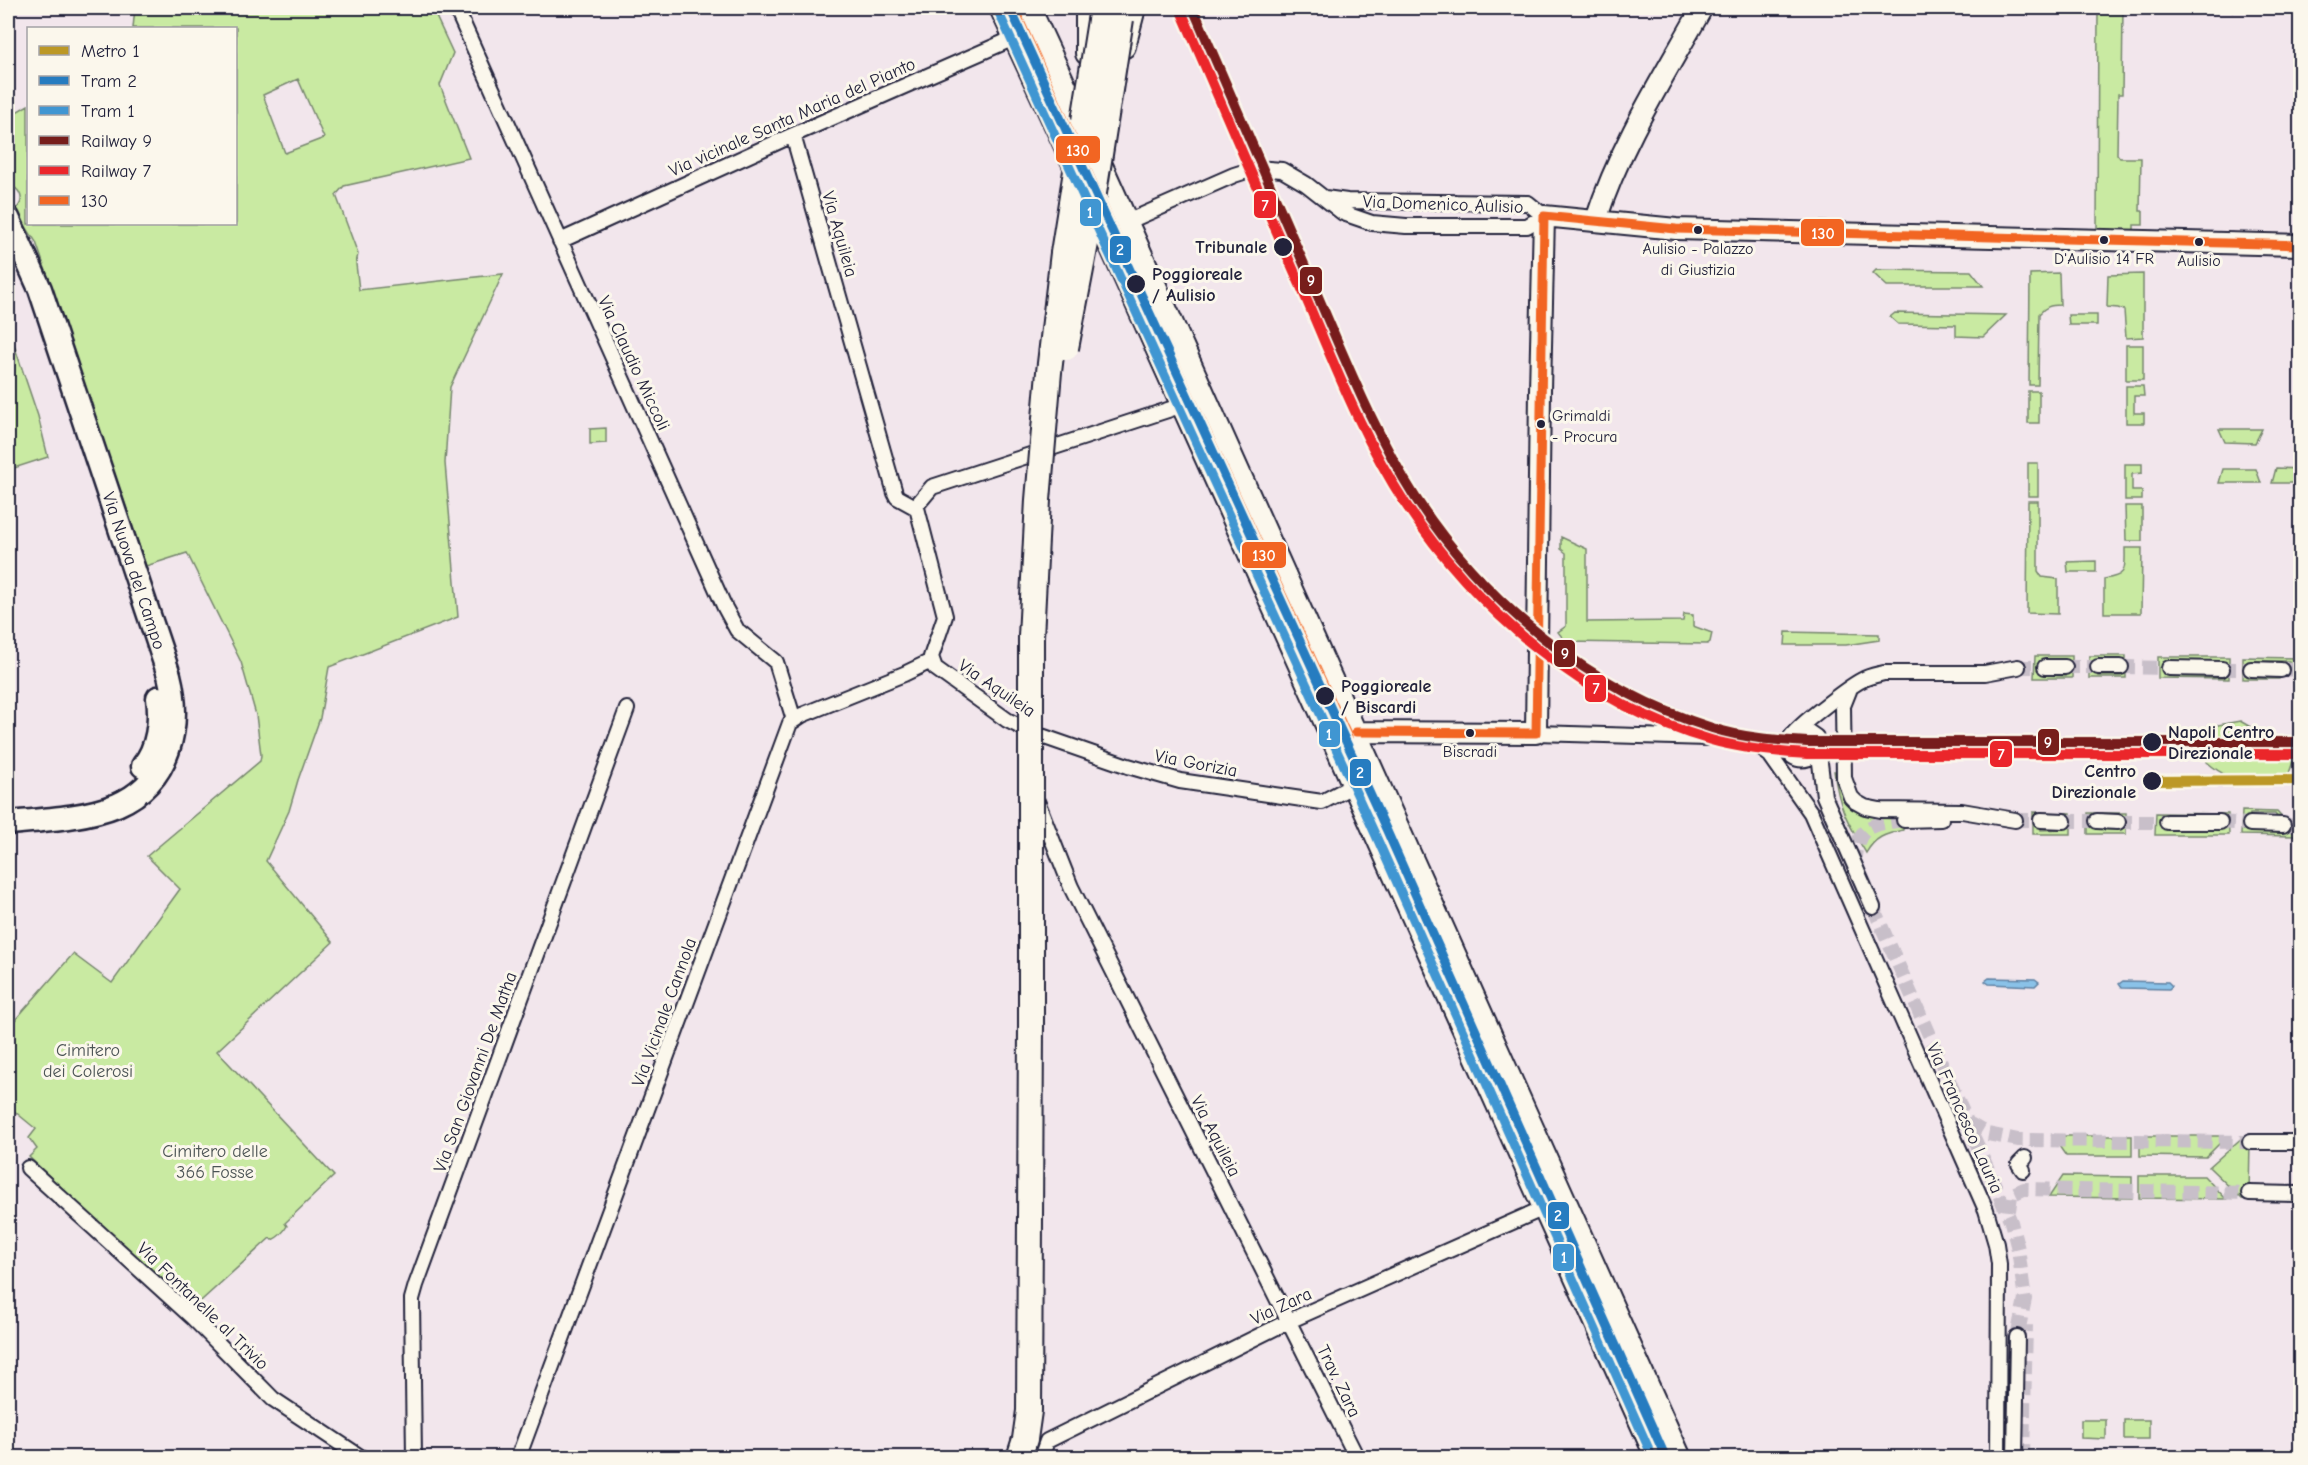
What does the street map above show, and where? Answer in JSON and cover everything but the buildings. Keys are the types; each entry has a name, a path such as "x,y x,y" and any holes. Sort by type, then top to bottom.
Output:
{"highway":[{"path":"1088,8 1099,92"},
{"path":"1039,1455 1042,1413 1046,1027 1045,635 1050,514 1063,368 1087,238 1099,92 1102,8"},
{"path":"1019,1458 1025,1439 1029,1410 1031,637 1037,523 1050,361 1063,253 1099,92 1123,8"},
{"path":"1099,92 1133,8"}],"main road":[{"path":"1000,8 1183,405 1656,1458"},
{"path":"1030,8 1681,1458"},
{"path":"1596,220 1605,191 1702,8"},
{"path":"1335,744 1356,732 1536,733 1544,216 1676,229 2301,245"},
{"name":"Via Nuova del Campo","path":"8,218 40,288 169,675 173,690 175,723 170,747 159,770 148,783 119,804 91,812 8,823"},
{"name":"Via Nuova del Campo","path":"8,251 26,294 154,679 160,709 160,722 150,756 138,772 115,789 89,797 8,808"}],"street":[{"name":"Via Claudio Miccoli","path":"456,8 725,608 737,630 774,659 779,666 794,720"},
{"name":"Via vicinale Santa Maria del Pianto","path":"561,241 793,135 1039,27"},
{"name":"Via Aquileia","path":"793,135 895,493 899,498 916,507 945,616 932,651 931,661 935,668 1001,717 1034,733 1037,745 1038,803 1071,887 1289,1321"},
{"name":"Via Domenico Aulisio","path":"1104,232 1234,175 1256,168 1272,168 1289,173 1349,217 1364,222 1384,225 1527,226 1544,216 1528,203 1347,201 1325,198"},
{"path":"916,507 932,487 1183,405"},
{"path":"794,720 931,661"},
{"path":"1788,780 1789,738 1815,713 1852,687 1874,675 1974,673 2018,667"},
{"path":"2045,667 2065,667"},
{"path":"2098,667 2121,668"},
{"path":"2169,668 2222,669"},
{"path":"2251,669 2281,670"},
{"path":"1852,687 1844,699 1843,706 1844,778 1851,797 1865,807 1880,810 1962,811 2015,820 1904,820"},
{"name":"Via San Giovanni De Matha","path":"414,1458 412,1299 627,709"},
{"path":"1815,713 1819,724 1818,744 1824,796 1873,907"},
{"name":"Via Vicinale Cannola","path":"518,1458 788,728 794,720"},
{"path":"1797,730 1810,731 1818,744"},
{"name":"Via Gorizia","path":"1034,733 1128,766 1180,781 1322,802 1354,785"},
{"path":"1536,733 1742,739 1788,747 1795,758 1805,760 1814,755 1818,744"},
{"name":"Via Francesco Lauria","path":"1742,739 1770,755 1811,813 1983,1202 1999,1261 1998,1458"},
{"path":"2041,820 2064,820"},
{"path":"2097,821 2118,822"},
{"path":"2167,822 2220,822"},
{"path":"2250,824 2283,825"},
{"path":"2250,1142 2299,1142"},
{"name":"Via Fontanelle al Trivio","path":"28,1168 192,1317 273,1399 362,1458"},
{"path":"2249,1193 2297,1194"},
{"name":"Via Zara","path":"1039,1455 1047,1441 1289,1321 1544,1208"},
{"name":"Trav. Zara","path":"1289,1321 1357,1458"},
{"path":"2015,1458 2017,1337"}],"green space":[{"path":"135,8 432,8 453,53 440,85 469,158 344,186 336,195 358,254 356,264 359,290 503,274 450,387 445,463 458,617 329,667 320,718 289,811 266,861 333,942 217,1051 334,1176 285,1223 287,1226 281,1235 272,1240 270,1238 191,1310 29,1157 37,1149 29,1138 36,1129 8,1106 8,1028 73,954 112,983 180,889 147,856 260,761 256,715 241,662 187,553 146,566 36,242 15,210 21,199 19,192 8,185 8,117 27,106 27,225 237,225 237,27 133,27","holes":["298,79 324,138 285,153 263,95"]},
{"path":"2098,8 2300,8 2300,12 2123,9 2122,94 2118,94 2117,154 2120,158 2141,158 2140,211 2143,211 2143,225 2134,225 2134,231 2097,230"},
{"path":"1876,270 1971,271 1983,286 1887,286 1873,273"},
{"path":"2059,273 2060,305 2048,307 2039,314 2038,385 2029,385 2030,274"},
{"path":"2143,274 2143,337 2126,338 2124,310 2107,307 2108,275"},
{"path":"1895,313 2006,315 1983,337 1956,336 1956,325 1898,324 1890,317"},
{"path":"2068,315 2097,315 2097,325 2069,325"},
{"path":"8,327 38,416 48,457 8,470"},
{"path":"2126,345 2143,345 2143,380 2126,380"},
{"path":"2126,386 2143,386 2144,396 2134,396 2134,413 2144,413 2144,423 2126,423"},
{"path":"2028,391 2039,391 2039,423 2028,423"},
{"path":"606,428 606,443 590,444 590,429"},
{"path":"2219,429 2262,429 2255,443 2225,442"},
{"path":"2028,463 2038,463 2038,496 2028,496"},
{"path":"2125,464 2142,464 2142,473 2132,474 2132,491 2142,491 2142,500 2125,500"},
{"path":"2276,468 2300,469 2300,483 2272,483"},
{"path":"2223,469 2256,469 2261,483 2219,483"},
{"path":"2028,501 2038,501 2038,571 2042,577 2058,579 2058,614 2027,613"},
{"path":"2125,506 2142,506 2142,541 2126,541"},
{"path":"1561,537 1587,549 1587,622 1683,621 1684,614 1693,615 1693,626 1712,633 1710,642 1707,644 1566,642 1558,632 1566,626 1566,553 1561,549"},
{"path":"2125,548 2142,548 2141,613 2104,613 2104,579 2117,576 2124,570"},
{"path":"2096,561 2096,572 2068,572 2067,562"},
{"path":"1786,632 1879,634 1879,640 1846,645 1785,645"},
{"path":"2035,656 2072,656 2072,678 2034,678","holes":["2046,660 2065,660 2065,676 2045,675"]},
{"path":"2089,656 2126,656 2126,678 2089,678","holes":["2098,660 2120,660 2121,676 2098,676"]},
{"path":"2158,657 2229,657 2229,679 2158,678","holes":["2169,661 2222,661 2222,676 2169,676"]},
{"path":"2243,657 2300,658 2279,679 2243,679","holes":["2251,661 2289,661 2275,677 2251,676"]},
{"path":"2240,721 2296,753 2287,779 2251,780 2222,773 2208,763 2179,732"},
{"path":"1834,771 1840,771 1845,794 1904,813 1903,830 1881,837 1866,853 1845,814 1838,795"},
{"path":"2242,811 2277,812 2299,836 2241,835","holes":["2250,814 2275,814 2288,830 2250,829"]},
{"path":"2033,812 2071,813 2071,834 2033,834","holes":["2041,814 2063,814 2064,829 2041,830"]},
{"path":"2088,813 2126,813 2126,834 2088,834","holes":["2097,814 2118,814 2118,830 2097,829"]},
{"path":"2156,813 2228,814 2229,835 2155,835","holes":["2167,814 2220,814 2221,829 2167,829"]},
{"path":"2052,1136 2132,1136 2132,1156 2066,1156"},
{"path":"2140,1136 2227,1136 2206,1157 2140,1156"},
{"path":"2244,1136 2299,1136 2250,1142 2249,1195 2297,1200 2242,1199 2209,1167"},
{"path":"2063,1176 2132,1177 2132,1198 2049,1197"},
{"path":"2139,1176 2204,1176 2226,1199 2139,1198"},
{"path":"2081,1420 2106,1420 2106,1439 2081,1438"},
{"path":"2124,1420 2149,1420 2149,1439 2124,1439"}],"water":[{"path":"1989,978 2035,979 2039,982 2035,986 1989,984 1985,981"},
{"path":"2123,981 2168,982 2172,986 2169,989 2122,988 2119,984"}],"tunnel":[{"path":"2018,667 2045,667"},
{"path":"2065,667 2098,667"},
{"path":"2121,667 2169,668"},
{"path":"2222,669 2251,669"},
{"path":"2281,670 2300,669"},
{"path":"1854,864 1858,841 1867,829 1904,820"},
{"path":"2015,820 2041,820"},
{"path":"2064,821 2097,821"},
{"path":"2118,822 2167,822"},
{"path":"2220,822 2250,824"},
{"path":"2283,825 2300,826"},
{"path":"1873,907 2011,1222 2018,1249 2025,1299 2017,1337"},
{"path":"1970,1124 1987,1134 2018,1140 2250,1142"},
{"path":"2009,1211 2011,1195 2024,1189 2249,1193"},
{"path":"2023,1458 2026,1325"}],"metro line":[{"name":"1","path":"2151,781 2300,780"}],"tram line":[{"name":"2","path":"1010,8 1387,831 1666,1458"},
{"name":"1","path":"999,13 1376,836 1653,1458"}],"rail line":[{"name":"9","path":"1193,8 1372,420 1400,472 1443,536 1473,572 1507,607 1583,666 1624,691 1667,712 1712,728 1772,739 1808,742 2300,742"},
{"name":"7","path":"1182,13 1349,398 1390,478 1433,543 1465,581 1500,616 1578,678 1620,703 1665,724 1711,740 1771,751 1808,754 2300,754"}],"transit line":[{"name":"130","path":"1014,8 1138,283 1348,737"},
{"name":"130","path":"1544,216 1676,229 2300,245"},
{"name":"130","path":"1536,733 1544,216"},
{"name":"130","path":"1356,732 1536,733"}],"place":[{"name":"Aulisio - Palazzo di Giustizia","path":"1698,230"},
{"name":"D'Aulisio 14 FR","path":"2104,240"},
{"name":"Aulisio","path":"2199,242"},
{"name":"Tribunale","path":"1283,247"},
{"name":"Poggioreale / Aulisio","path":"1136,284"},
{"name":"Grimaldi - Procura","path":"1541,424"},
{"name":"Poggioreale / Biscardi","path":"1325,696"},
{"name":"Biscradi","path":"1470,733"},
{"name":"Napoli Centro Direzionale","path":"2152,742"},
{"name":"Centro Direzionale","path":"2152,781"}],"park label":[{"name":"Cimitero dei Colerosi","path":"88,1060"},
{"name":"Cimitero delle 366 Fosse","path":"215,1161"}]}
